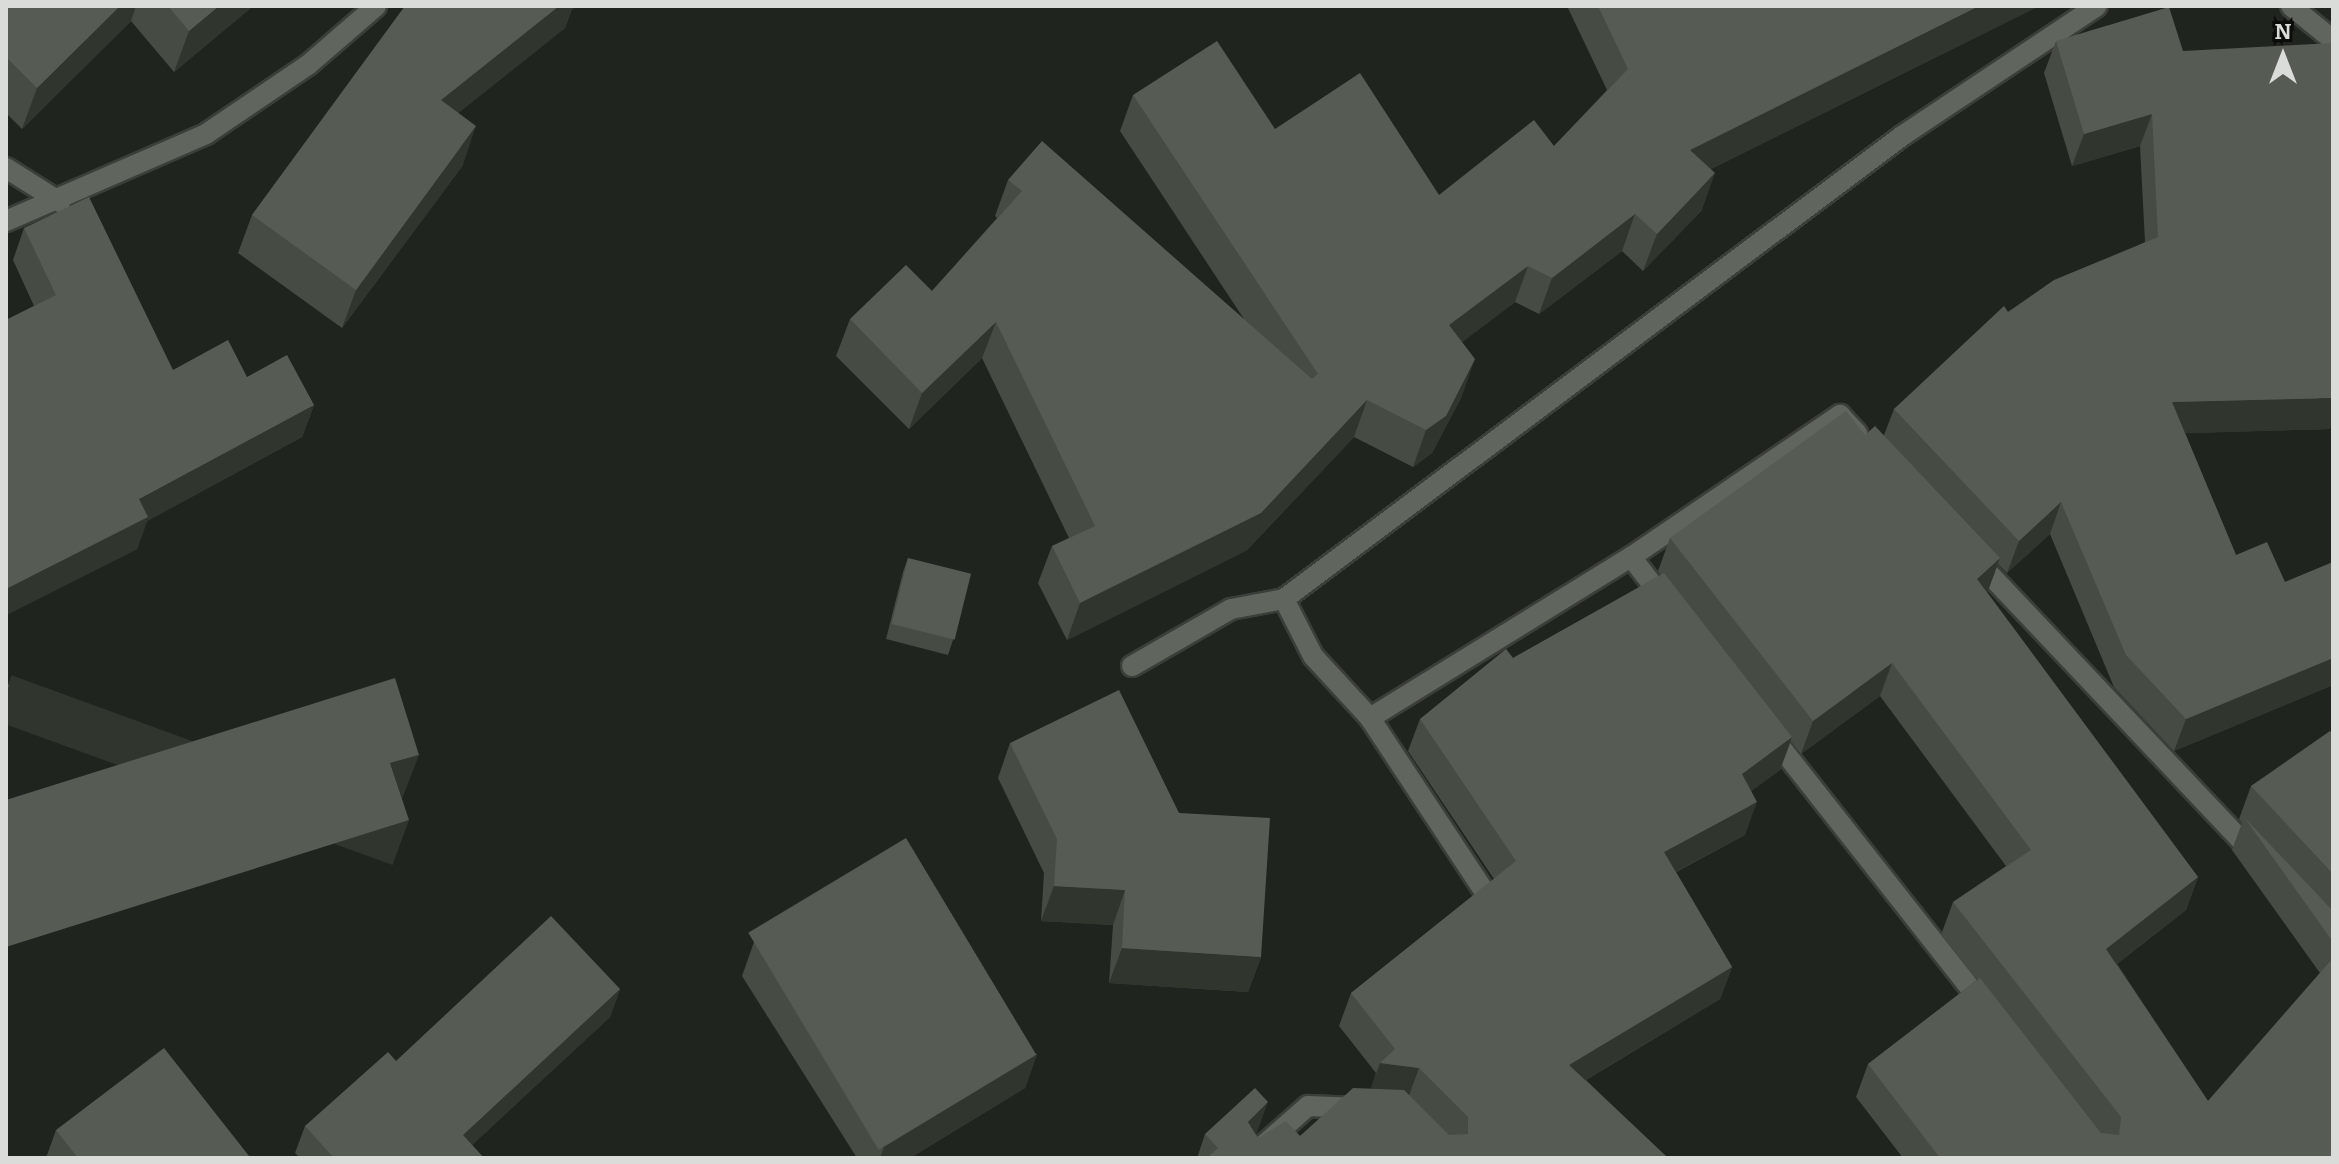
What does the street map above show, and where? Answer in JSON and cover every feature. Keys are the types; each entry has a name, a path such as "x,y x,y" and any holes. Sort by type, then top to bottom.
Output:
{"street":[{"path":"6,221 60,202 206,134 308,65 376,6"},
{"path":"1132,666 1231,609 1284,599 1902,136 2097,6"},
{"path":"2291,6 2333,40"},
{"path":"6,168 60,202"},
{"path":"1370,718 1631,557 1840,415 1873,450"},
{"path":"1960,543 2267,869"},
{"path":"1631,557 1680,619"},
{"path":"1284,599 1313,656 1370,718 1488,897"},
{"path":"1758,719 2004,1030"},
{"path":"1249,1158 1308,1106 1383,1109"}],"building":[{"path":"6,6 120,6 37,88 6,57"},
{"path":"168,6 219,6 189,31"},
{"path":"405,6 559,6 441,100 476,126 356,290 252,215"},
{"path":"1598,6 1979,6 1690,150 1715,173 1657,234 1635,214 1552,278 1528,266 1449,325 1475,359 1446,416 1426,430 1367,400 1261,513 1080,603 1052,546 1095,526 996,322 922,393 850,319 906,265 932,291 1022,191 1008,180 1042,141 1312,379 1318,374 1133,95 1217,41 1275,129 1360,73 1439,195 1534,120 1554,146 1628,69"},
{"path":"2169,7 2183,51 2333,43 2333,398 2172,402 2236,555 2267,542 2285,582 2333,562 2333,658 2186,719 2126,655 2061,502 2019,541 1894,409 2004,306 2008,312 2054,280 2158,237 2152,114 2084,134 2056,41"},
{"path":"89,197 173,370 228,340 247,377 287,355 314,405 139,499 148,517 6,589 6,320 56,295 24,228"},
{"path":"1846,411 1865,435 1875,426 2000,558 1977,579 2198,877 2106,949 2208,1101 2333,958 2333,1158 1940,1158 1868,1064 1980,978 2101,1133 2119,1135 2121,1117 1953,902 2031,850 1892,663 1813,721 1670,538"},
{"path":"908,558 971,574 955,640 892,624"},
{"path":"1664,573 1792,737 1742,774 1757,802 1664,852 1732,967 1569,1065 1668,1158 1207,1158 1218,1148 1205,1134 1255,1088 1268,1102 1248,1122 1258,1138 1286,1121 1300,1136 1353,1088 1404,1090 1449,1135 1468,1134 1468,1117 1419,1068 1380,1063 1395,1049 1351,993 1516,861 1420,719 1506,649 1513,658"},
{"path":"395,678 419,755 390,763 409,820 6,947 6,800"},
{"path":"1119,690 1179,813 1270,818 1261,957 1122,948 1125,890 1054,886 1057,839 1010,743"},
{"path":"2330,731 2333,735 2333,874 2251,786"},
{"path":"2244,817 2333,911 2333,942"},
{"path":"906,838 1036,1055 879,1150 748,933"},
{"path":"551,916 620,989 463,1135 484,1158 334,1158 305,1126 388,1052 396,1061"},
{"path":"164,1048 249,1156 78,1158 56,1130"}]}
